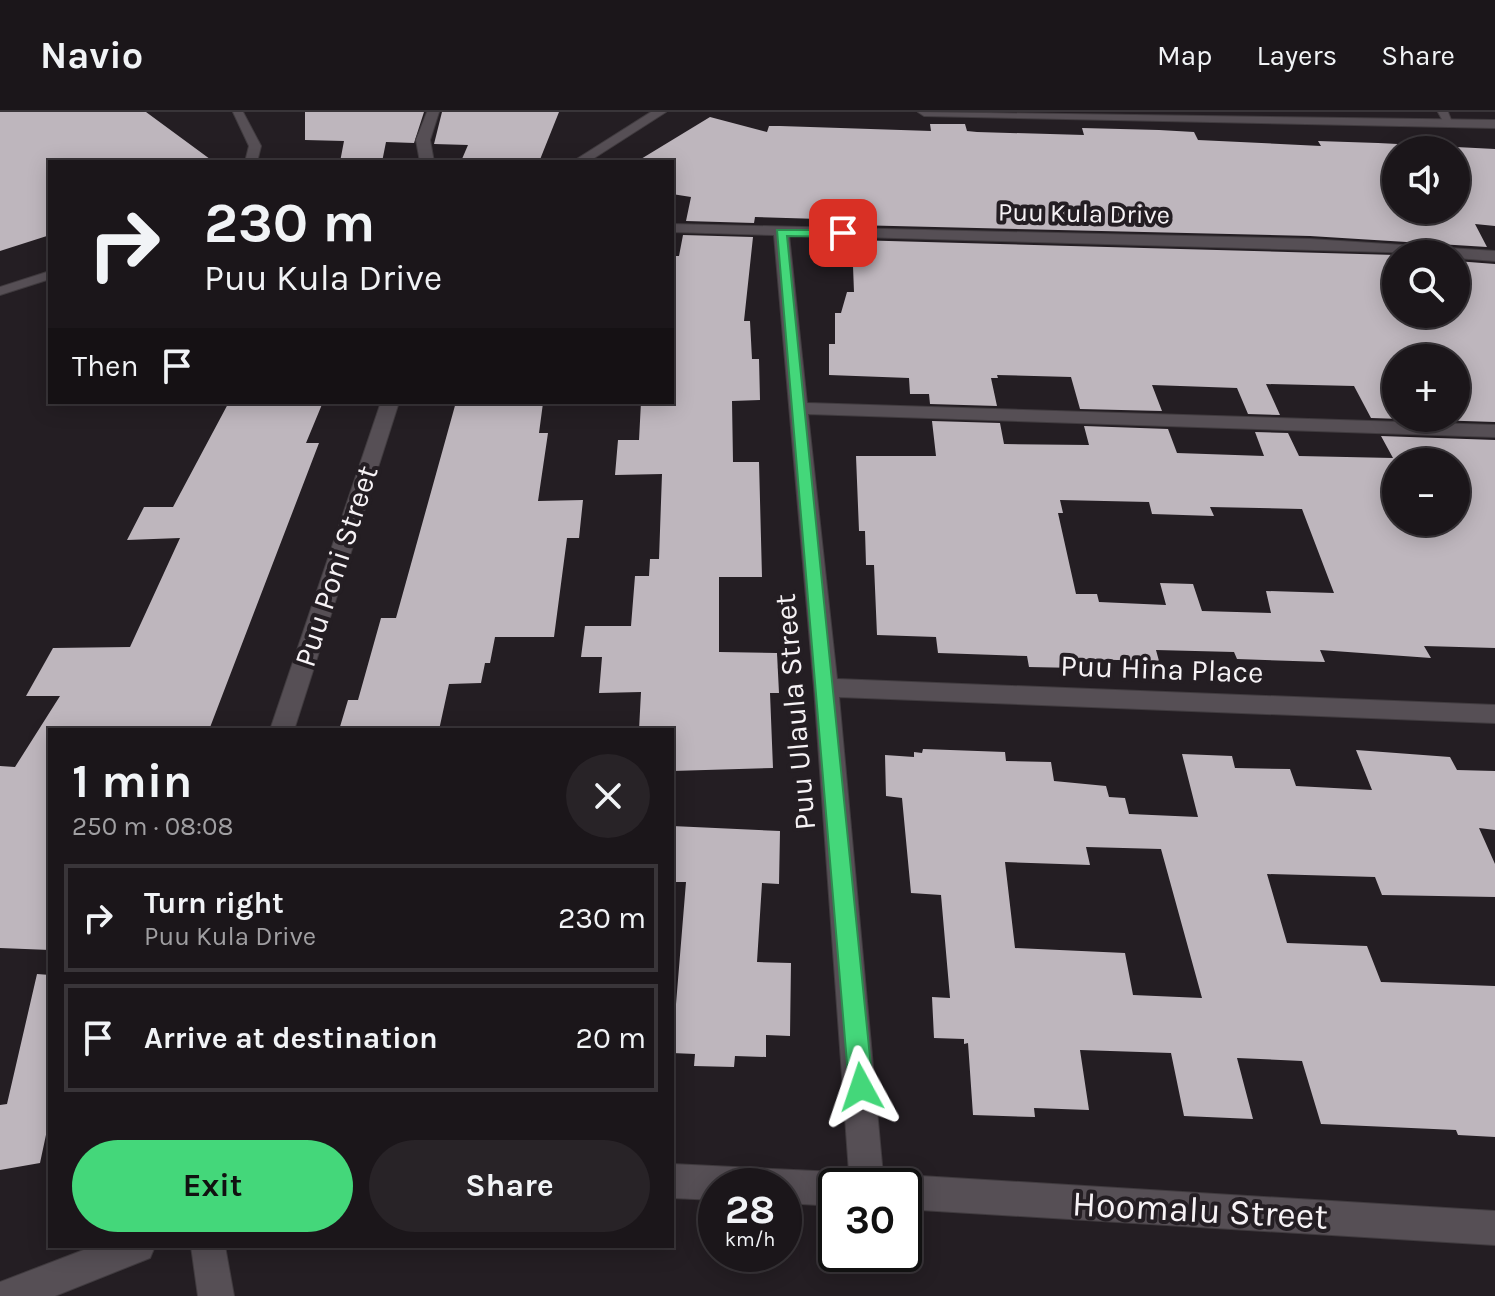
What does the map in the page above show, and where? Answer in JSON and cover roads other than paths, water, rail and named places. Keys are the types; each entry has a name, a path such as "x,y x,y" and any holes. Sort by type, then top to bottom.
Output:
{"street":[{"path":"427,160 423,140 433,112"},
{"path":"582,160 660,112"},
{"path":"924,112 1446,118 1495,124"},
{"name":"Puu Kula Drive","path":"674,228 1310,244 1495,256"},
{"name":"Puu Ulaula Street","path":"781,232 826,688 866,1168"},
{"name":"Puu Poni Street","path":"283,728 389,404"},
{"path":"798,408 1495,431"},
{"name":"Puu Hina Place","path":"826,688 1495,714"},
{"path":"674,1181 698,1182"},
{"name":"Hoomalu Street","path":"922,1193 1495,1228"},
{"path":"10,1296 133,1248"},
{"path":"208,1248 216,1296"}],"lane":[{"path":"238,112 255,146 252,160"},
{"path":"0,291 48,276"}]}
